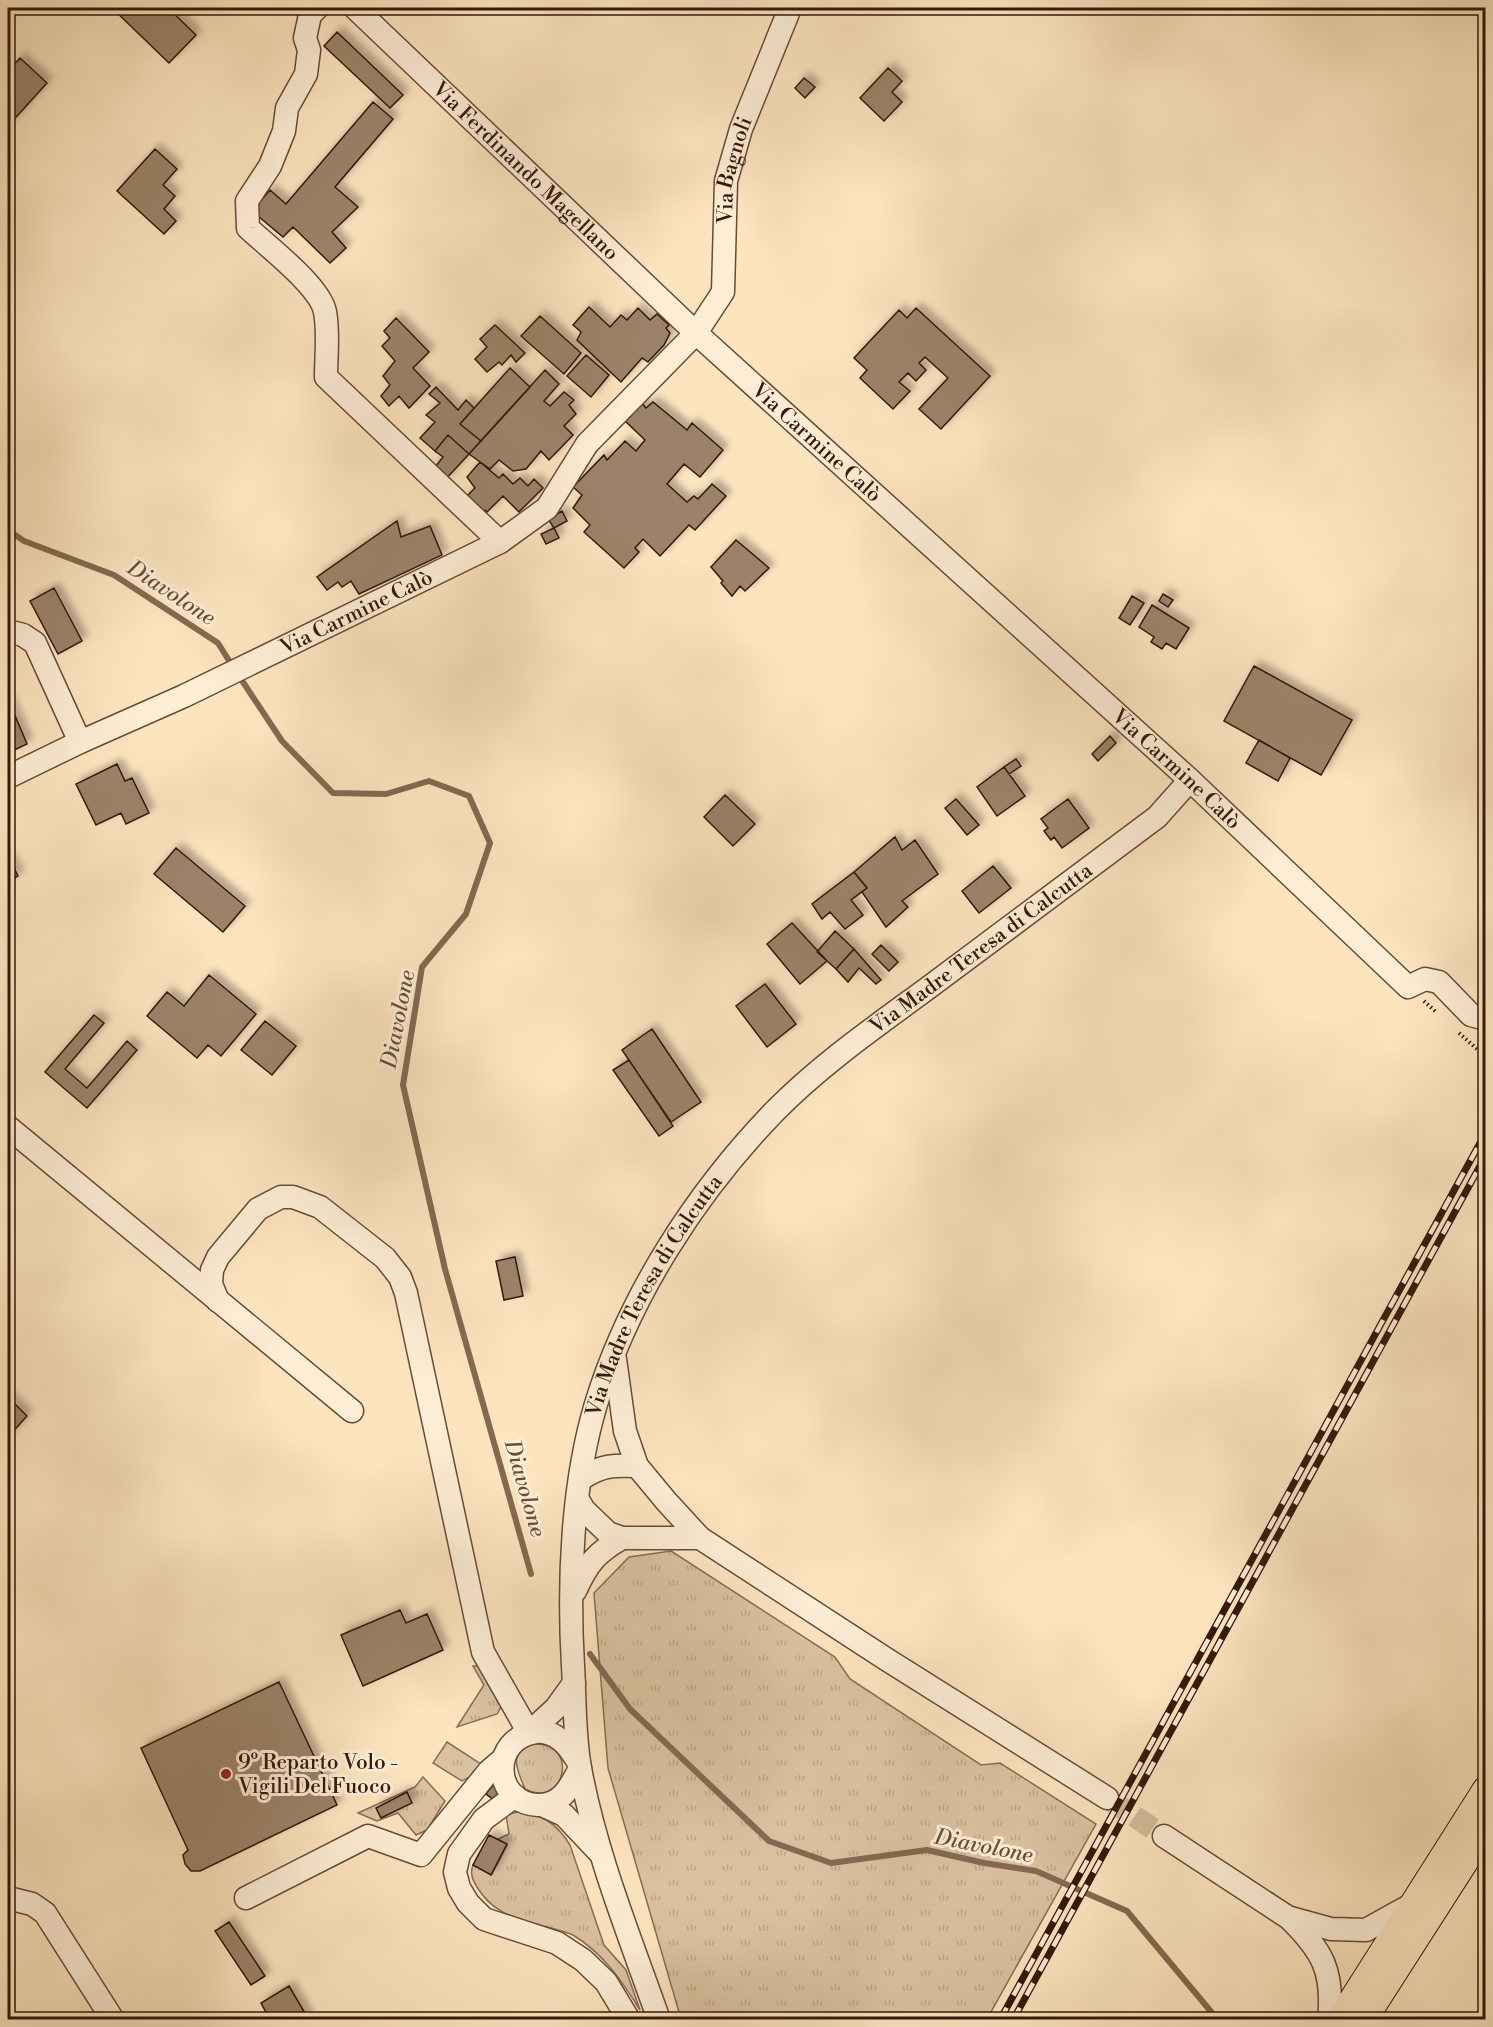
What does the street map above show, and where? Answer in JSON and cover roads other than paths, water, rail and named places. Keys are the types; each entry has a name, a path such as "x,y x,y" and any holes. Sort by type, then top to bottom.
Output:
{"main road":[{"path":"1340,2019 1485,1790"},
{"path":"1363,2019 1485,1828"}],"street":[{"path":"316,8 310,15 305,38 309,50 306,74 287,108 284,131 270,166 247,201 248,228 295,270 319,296 325,311 326,377 500,543"},
{"name":"Via Ferdinando Magellano","path":"355,8 696,333"},
{"name":"Via Bagnoli","path":"696,333 723,292 726,181 741,129 790,8"},
{"name":"Via Carmine Calò","path":"8,777 184,696 500,543 547,508 587,444 696,333 1190,780 1408,987 1425,979 1439,982 1471,1015 1485,1019"},
{"path":"8,631 24,635 35,644 80,742"},
{"name":"Via Madre Teresa di Calcutta","path":"659,2019 600,1855 580,1766 574,1683 572,1597 579,1489 596,1404 615,1354 652,1275 687,1218 727,1164 775,1110 835,1057 1157,817 1190,780"},
{"path":"8,1127 352,1411"},
{"path":"218,1301 211,1284 212,1270 218,1257 258,1209 281,1197 293,1197 320,1207 385,1258 393,1267 406,1293 483,1652 529,1733"},
{"path":"615,1354 625,1431 637,1466 700,1538 886,1659 1107,1798"},
{"path":"622,1538 608,1533 584,1510 579,1489 593,1470 607,1466 637,1466"},
{"path":"572,1597 584,1570 601,1550 622,1538 643,1536 700,1538"},
{"path":"529,1733 541,1732 554,1735 564,1742 580,1766 563,1796 554,1802 542,1805 531,1804 515,1796 505,1783 502,1772 503,1759 508,1748 517,1739 529,1733 556,1708 574,1683"},
{"path":"246,1898 368,1836 421,1855 484,1776 503,1759"},
{"path":"515,1796 484,1819 459,1854 455,1872 459,1888 468,1903 484,1918 557,1943 583,1960 606,1982 629,2019"},
{"path":"542,1805 564,1815 600,1855"},
{"path":"1164,1836 1289,1918 1308,1937 1326,1964 1331,1997 1329,2019"},
{"path":"8,1898 32,1904 45,1913 112,2019"},
{"path":"1289,1918 1330,1929 1366,1930 1413,1904"}],"waterway":[{"name":"Diavolone","path":"8,530 24,541 114,575 218,643 233,667"},
{"name":"Diavolone","path":"239,676 282,741 333,793 386,794 429,781 469,796 490,843 466,914 422,967 403,1085 445,1269 531,1574"},
{"name":"Diavolone","path":"590,1654 630,1709 769,1841 831,1863 927,1850 984,1863 1036,1871 1127,1911 1218,2020"}],"tunnel":[{"path":"1107,1798 1164,1836"}],"railway":[{"path":"1000,2020 1486,1132"},
{"path":"1013,2020 1486,1155"}],"place":[{"name":"9º Reparto Volo - Vigili Del Fuoco","path":"226,1774"}]}
